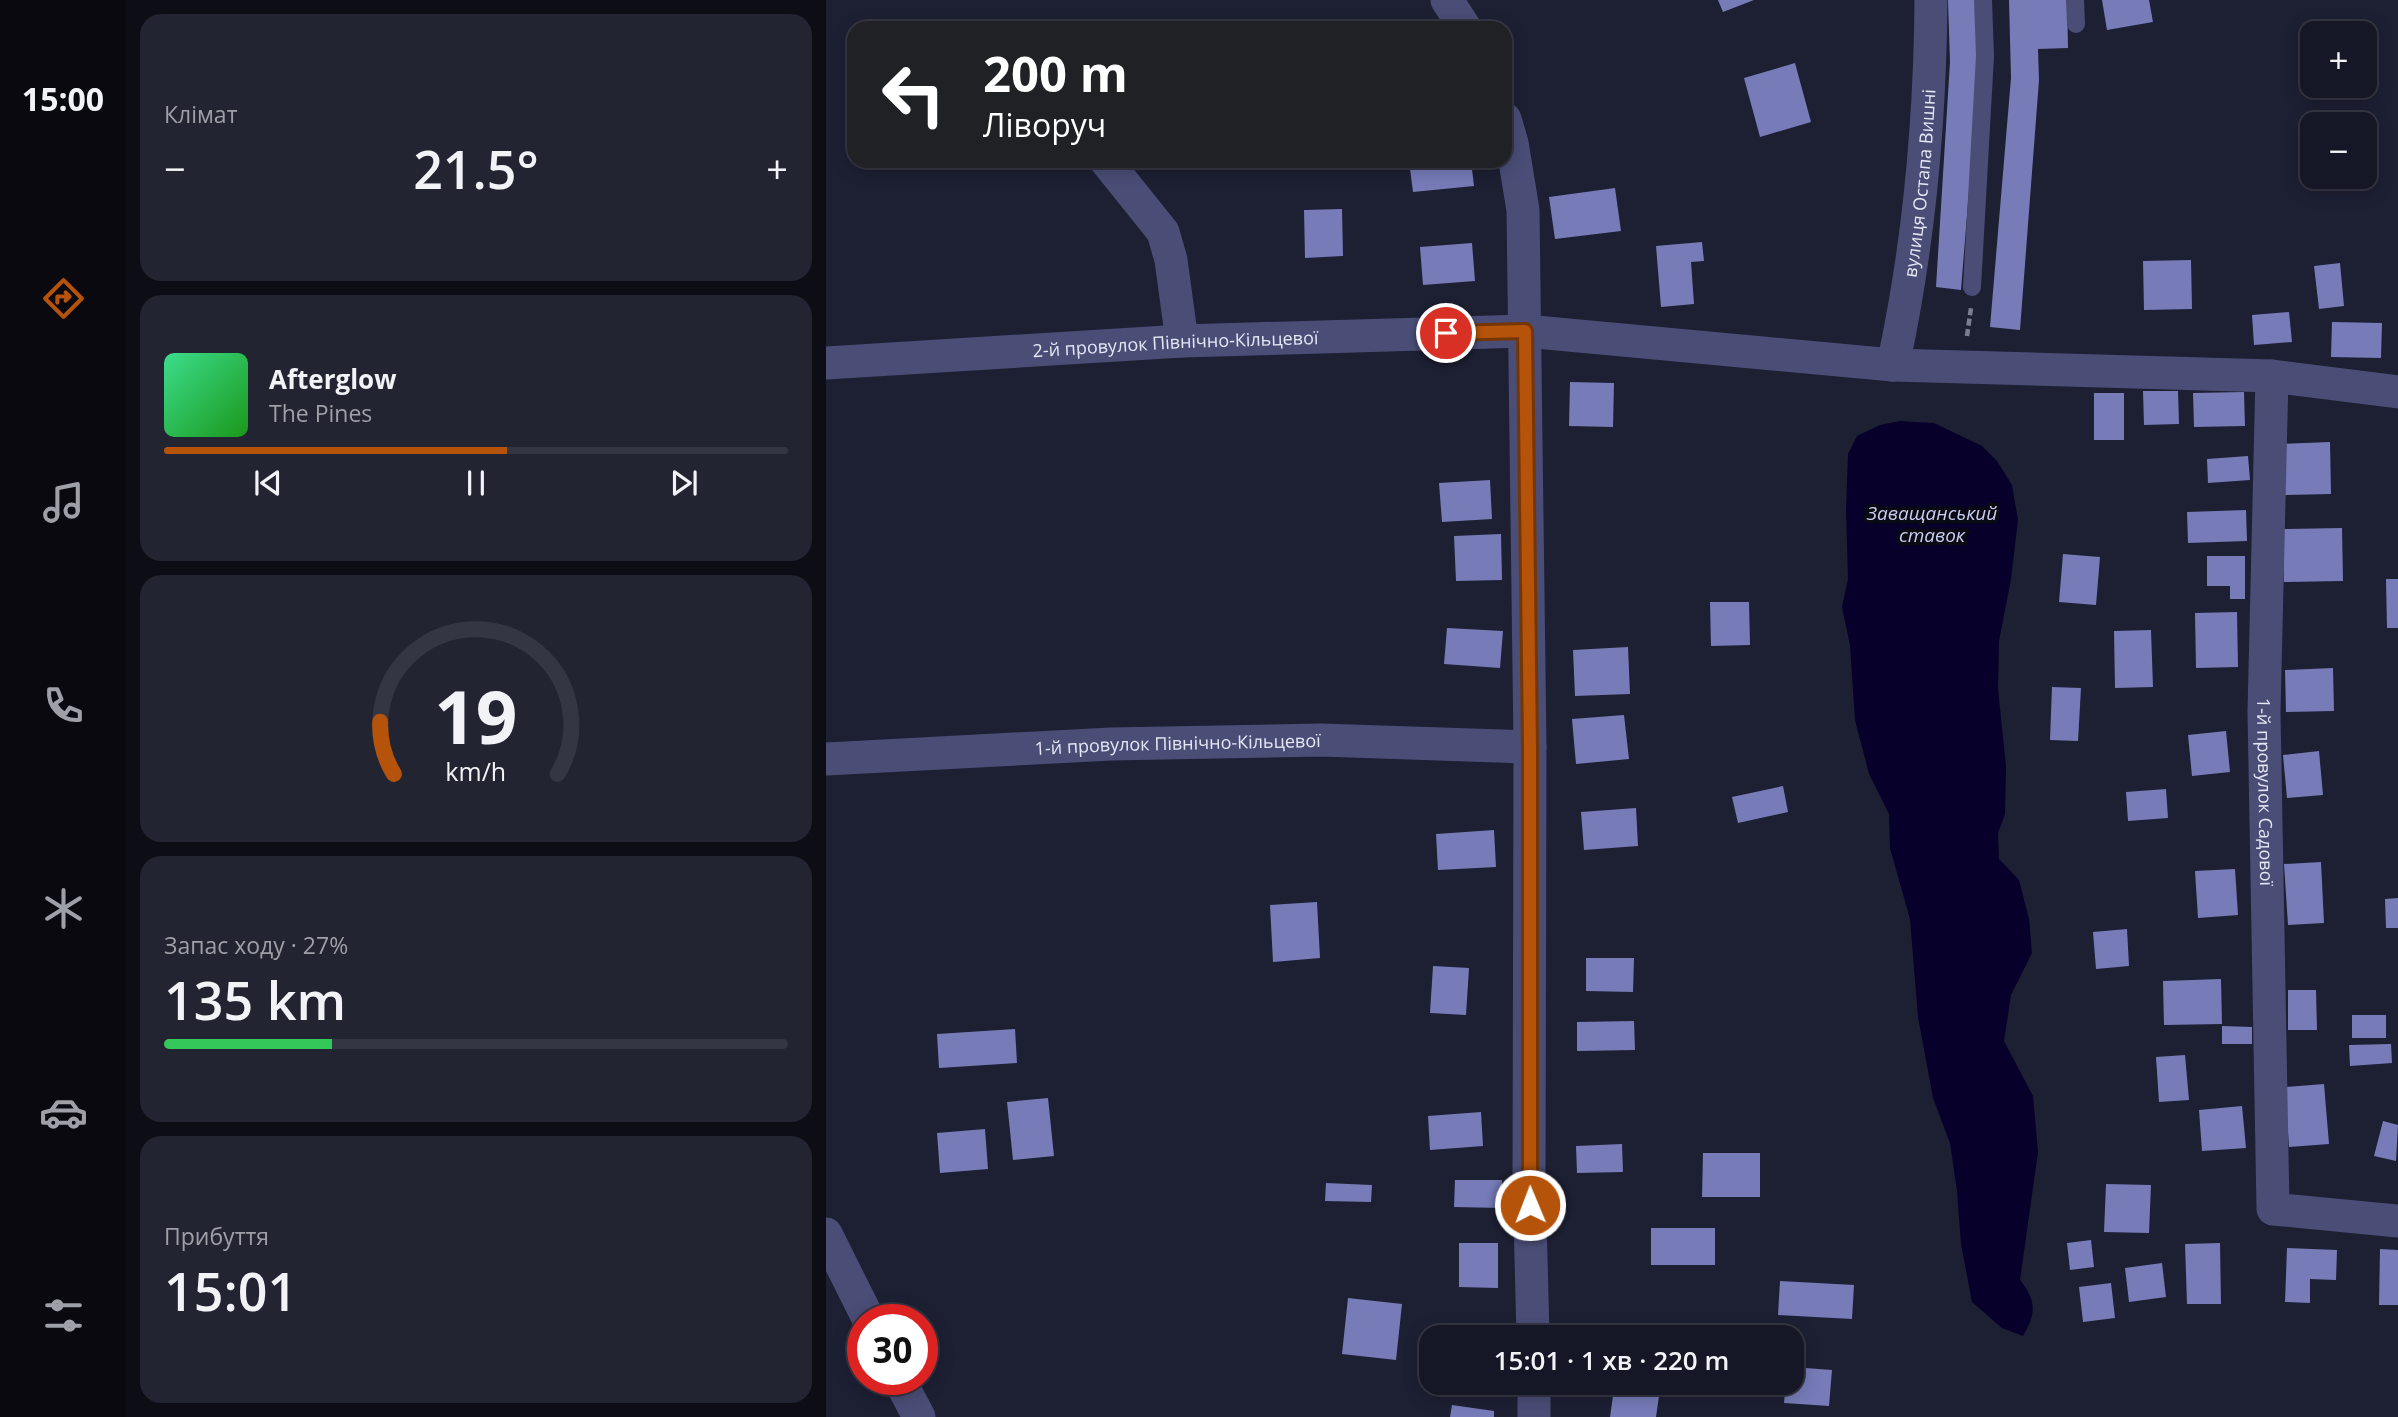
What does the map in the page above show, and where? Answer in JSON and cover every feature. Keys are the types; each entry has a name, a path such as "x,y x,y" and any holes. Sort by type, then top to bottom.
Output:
{"street":[{"path":"1447,0 1460,21"},
{"name":"вулиця Остапа Вишні","path":"1893,365 1920,201 1931,74 1931,0"},
{"path":"1512,143 1523,210 1530,747 1529,1178 1533,1325"},
{"path":"1112,168 1163,232 1171,260 1182,341"},
{"name":"2-й провулок Північно-Кільцевої","path":"826,363 1182,341 1525,331 1893,365 2272,376"},
{"path":"2272,376 2398,392"},
{"name":"1-й провулок Садової","path":"2272,376 2264,712 2273,1209 2398,1221"},
{"name":"1-й провулок Північно-Кільцевої","path":"826,759 1111,744 1321,740 1530,747"},
{"path":"826,1234 861,1304"},
{"path":"907,1395 919,1417"},
{"path":"1534,1395 1534,1417"}],"lane":[{"path":"1972,287 1985,56 1983,0"},
{"path":"2075,0 2076,24"}],"path":[{"path":"1955,335 1969,336 1972,287"}],"water":[{"name":"Заващанський ставок","path":"1900,421 1934,423 1982,446 1997,461 2012,485 2018,520 2011,579 1999,641 1998,689 2006,766 2005,814 1998,833 1999,859 2019,880 2029,919 2032,953 2011,995 2004,1041 2033,1096 2038,1152 2020,1280 2033,1308 2023,1336 2002,1328 1972,1302 1961,1244 1950,1143 1933,1098 1918,1017 1910,919 1890,848 1889,814 1869,774 1855,720 1850,645 1842,607 1848,579 1848,454 1857,436 1880,425"}],"building":[{"path":"1718,0 1754,0 1723,12"},
{"path":"1948,0 1977,0 1979,65 1961,290 1936,287 1950,62"},
{"path":"2009,0 2067,0 2068,48 2038,49 2039,80 2020,330 1990,327 2011,78"},
{"path":"2102,0 2149,0 2153,22 2107,30"},
{"path":"1795,63 1811,122 1760,137 1744,78"},
{"path":"1410,168 1472,168 1474,186 1413,192"},
{"path":"1615,188 1621,231 1555,239 1549,197"},
{"path":"1342,209 1343,256 1305,258 1304,210"},
{"path":"1702,242 1704,261 1691,262 1694,304 1661,307 1656,246"},
{"path":"1472,243 1475,281 1423,285 1420,247"},
{"path":"2191,260 2192,309 2144,310 2143,261"},
{"path":"2340,263 2344,306 2319,309 2314,266"},
{"path":"2289,312 2292,342 2254,345 2252,315"},
{"path":"2332,322 2382,323 2381,358 2331,357"},
{"path":"1570,382 1614,383 1613,427 1569,426"},
{"path":"2143,391 2178,391 2179,424 2144,425"},
{"path":"2244,392 2245,426 2194,427 2193,393"},
{"path":"2094,393 2124,393 2124,440 2094,440"},
{"path":"2330,442 2331,494 2282,495 2280,444"},
{"path":"2248,456 2250,480 2208,483 2207,459"},
{"path":"1490,480 1492,519 1442,522 1439,483"},
{"path":"2246,510 2247,541 2188,543 2187,512"},
{"path":"2342,528 2343,581 2284,582 2283,529"},
{"path":"1501,534 1502,580 1456,581 1454,536"},
{"path":"2063,554 2100,557 2096,605 2059,602"},
{"path":"2207,556 2245,556 2245,599 2230,599 2230,586 2207,586"},
{"path":"2386,579 2398,579 2398,628 2387,628"},
{"path":"1710,602 1749,602 1750,645 1711,646"},
{"path":"2237,612 2238,667 2196,668 2195,613"},
{"path":"1447,628 1503,631 1500,668 1444,664"},
{"path":"2151,630 2153,687 2115,688 2114,631"},
{"path":"1628,647 1630,694 1575,696 1573,650"},
{"path":"2333,668 2334,711 2286,712 2285,670"},
{"path":"2052,687 2081,688 2078,741 2050,740"},
{"path":"1624,715 1629,759 1576,764 1572,719"},
{"path":"2226,731 2230,772 2192,776 2188,735"},
{"path":"2319,751 2323,795 2287,798 2283,755"},
{"path":"1783,786 1788,812 1738,823 1732,797"},
{"path":"2166,789 2168,818 2128,821 2126,792"},
{"path":"1636,808 1638,846 1584,850 1581,812"},
{"path":"1494,830 1496,867 1438,870 1436,834"},
{"path":"2321,862 2324,923 2288,925 2284,864"},
{"path":"2235,869 2238,915 2198,918 2195,871"},
{"path":"2398,898 2398,928 2386,928 2385,899"},
{"path":"1317,902 1320,958 1273,962 1270,905"},
{"path":"2127,929 2129,966 2096,969 2093,932"},
{"path":"1586,958 1634,958 1633,992 1586,991"},
{"path":"1433,966 1469,968 1466,1015 1430,1013"},
{"path":"2221,979 2222,1024 2164,1025 2163,981"},
{"path":"2288,990 2316,990 2317,1030 2288,1030"},
{"path":"2352,1015 2386,1015 2386,1038 2352,1038"},
{"path":"1634,1021 1635,1050 1577,1051 1577,1022"},
{"path":"2222,1026 2252,1027 2252,1044 2222,1044"},
{"path":"1015,1029 1017,1063 939,1068 937,1034"},
{"path":"2391,1044 2392,1063 2350,1066 2349,1045"},
{"path":"2185,1055 2189,1100 2159,1102 2156,1057"},
{"path":"2324,1084 2329,1144 2289,1147 2285,1087"},
{"path":"1048,1098 1054,1156 1013,1160 1007,1102"},
{"path":"2242,1106 2246,1148 2202,1151 2199,1110"},
{"path":"1481,1112 1483,1146 1430,1150 1428,1116"},
{"path":"2383,1121 2398,1125 2396,1161 2374,1156"},
{"path":"985,1129 988,1169 940,1173 937,1133"},
{"path":"1622,1144 1623,1172 1577,1173 1576,1146"},
{"path":"1703,1153 1760,1153 1760,1197 1702,1197"},
{"path":"1455,1180 1502,1180 1502,1208 1454,1207"},
{"path":"1326,1183 1372,1185 1371,1202 1325,1201"},
{"path":"2106,1184 2151,1185 2149,1233 2104,1232"},
{"path":"1651,1228 1715,1228 1715,1265 1651,1265"},
{"path":"2091,1240 2094,1267 2070,1270 2067,1243"},
{"path":"1459,1243 1498,1243 1498,1288 1459,1287"},
{"path":"2220,1243 2221,1304 2187,1304 2185,1244"},
{"path":"2287,1248 2337,1250 2336,1280 2310,1279 2310,1303 2285,1302"},
{"path":"2380,1249 2398,1250 2398,1305 2379,1305"},
{"path":"2162,1263 2166,1297 2129,1302 2125,1268"},
{"path":"1780,1281 1854,1285 1852,1319 1778,1315"},
{"path":"2111,1283 2115,1318 2083,1322 2079,1287"},
{"path":"1348,1298 1402,1304 1396,1360 1342,1354"},
{"path":"1804,1368 1832,1370 1829,1406 1784,1403 1785,1395 1804,1395"},
{"path":"1613,1395 1659,1395 1656,1417 1610,1417"},
{"path":"1452,1405 1494,1411 1494,1417 1450,1417"}],"route":[{"path":"1446,333 1525,331 1530,747 1530,1205"}]}
